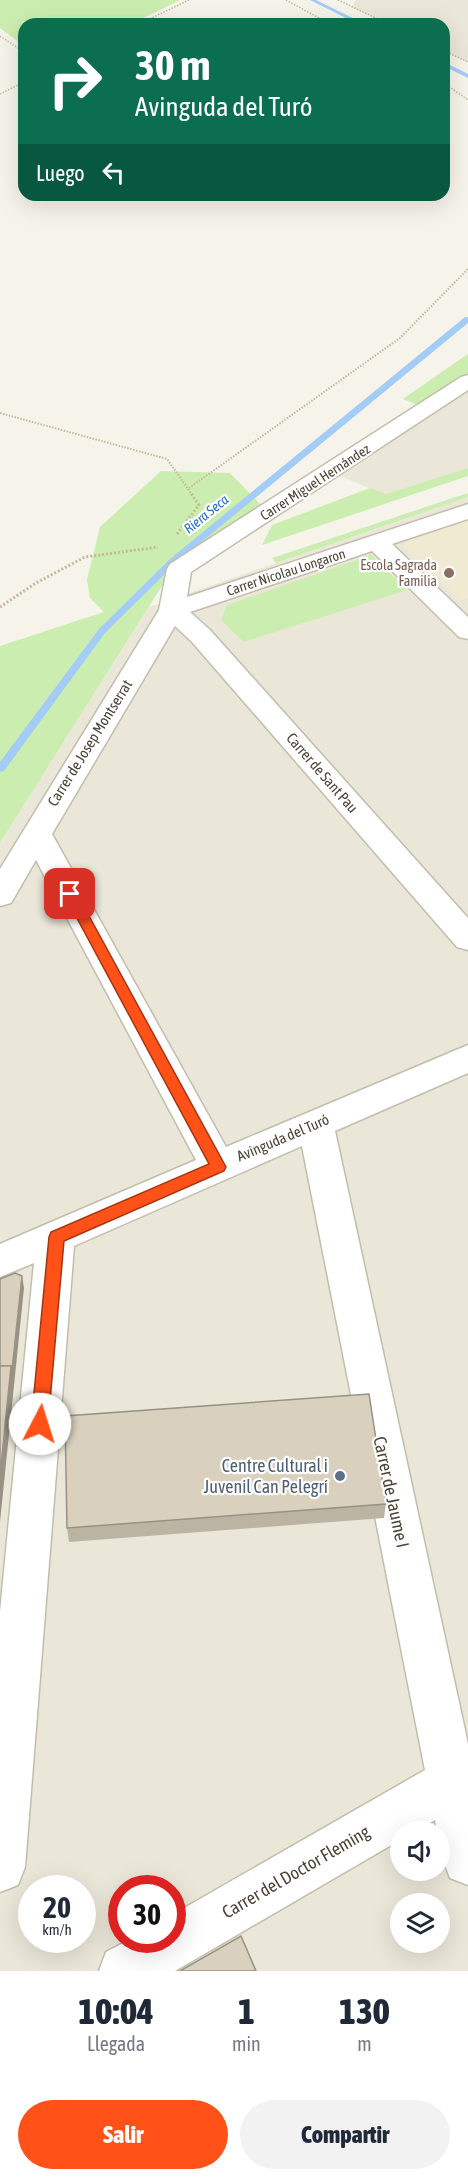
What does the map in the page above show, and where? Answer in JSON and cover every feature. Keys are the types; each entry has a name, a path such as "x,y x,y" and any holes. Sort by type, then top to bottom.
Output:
{"street":[{"name":"Carrer Miguel Hernández","path":"175,590 468,381"},
{"name":"Carrer Nicolau Longaron","path":"175,590 376,542 468,511"},
{"path":"376,542 468,631"},
{"name":"Carrer de Josep Montserrat","path":"0,894 175,590"},
{"name":"Carrer de Sant Pau","path":"175,590 201,636 468,939"},
{"path":"36,832 218,1167"},
{"name":"Avinguda del Turó","path":"0,1262 468,1058"},
{"name":"Carrer de Jaume I","path":"316,1124 459,1778 468,1860"},
{"path":"0,1867 57,1237"},
{"name":"Carrer del Doctor Fleming","path":"125,1971 459,1778"}],"path":[{"path":"152,18 189,0"},
{"path":"286,0 319,18"},
{"path":"338,0 376,18"},
{"path":"0,36 18,48"},
{"path":"450,54 468,62"},
{"path":"0,94 18,85"},
{"path":"450,87 468,100"},
{"path":"189,488 400,338 468,269"},
{"path":"0,413 167,459 199,505 169,547 118,551 85,557 51,574 0,607"},
{"path":"169,547 173,561 175,590"}],"shaded area":[{"path":"356,0 468,0 468,62 450,54 450,18 375,18 352,7"},
{"path":"468,354 468,468 386,495 330,472 426,408 403,399"},
{"path":"468,497 468,1971 0,1971 0,843 149,607"},
{"name":"Escola Sagrada Familia","path":"468,518 468,598 461,601 403,547 408,539"}],"green space":[{"path":"0,0 180,0 143,18 18,18 18,42 0,28"},
{"path":"468,354 468,375 421,406 403,399"},
{"path":"468,468 468,476 262,545 272,525 370,488 386,494"},
{"path":"161,471 230,473 261,505 172,570 0,843 0,646 104,612 90,598 87,580 100,527"},
{"path":"468,493 468,497 276,563 272,558"},
{"path":"371,555 407,590 244,642 221,620 227,605"}],"building":[{"path":"15,1273 22,1276 12,1370 11,1366 0,1366 0,1279"},
{"path":"0,1366 11,1366 1,1466 0,1465"},
{"path":"369,1394 386,1504 67,1528 65,1416"},
{"path":"241,1936 256,1971 180,1971"}],"waterway":[{"name":"Riera Seca","path":"312,0 350,18"},
{"name":"Riera Seca","path":"450,67 468,76"},
{"name":"Riera Seca","path":"0,769 102,631 173,561 468,319"}],"place":[{"name":"Escola Sagrada Familia","path":"449,573"},
{"name":"Centre Cultural i Juvenil Can Pelegrí","path":"340,1476"}],"route":[{"path":"40,1424 57,1237 218,1167 70,894"}]}
